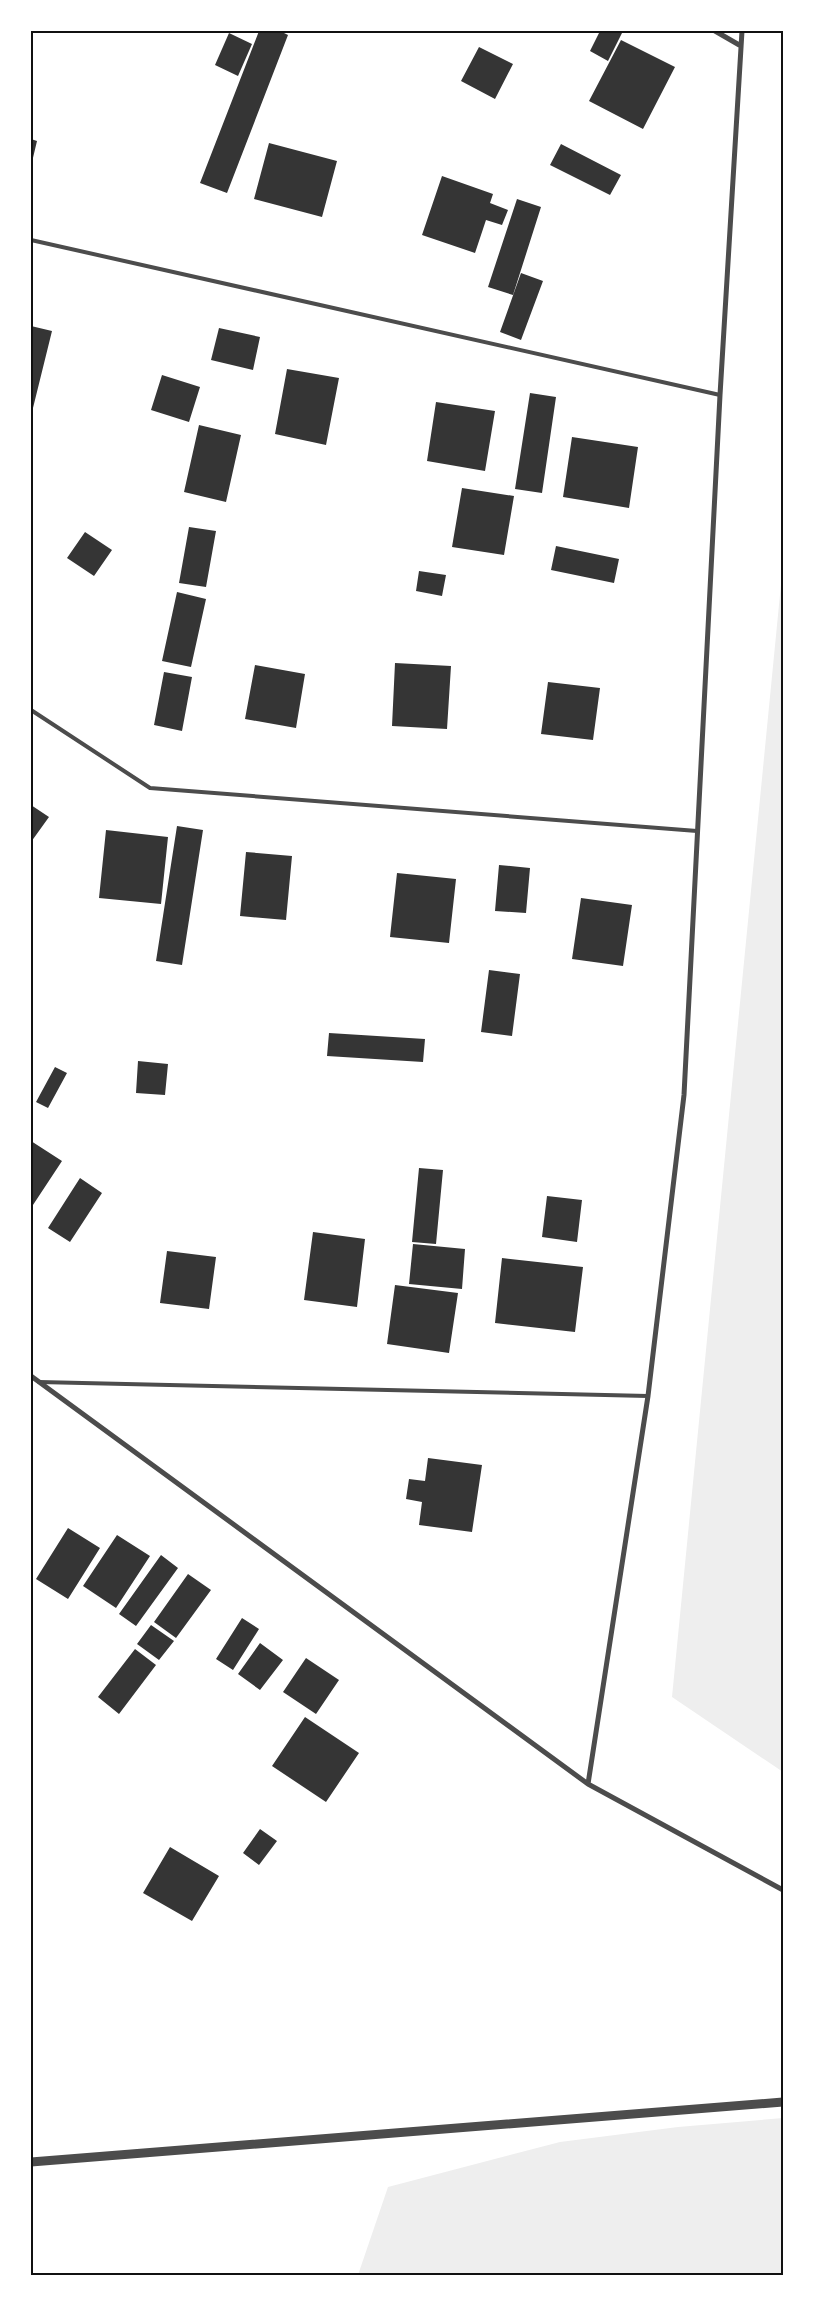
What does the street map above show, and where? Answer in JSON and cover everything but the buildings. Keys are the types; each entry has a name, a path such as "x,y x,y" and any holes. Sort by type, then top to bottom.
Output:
{"street":[{"path":"715,31 741,46"},
{"path":"588,1784 648,1396 684,1095 720,395 742,31"},
{"path":"31,1376 588,1784 783,1890"},
{"path":"31,2162 783,2102"}],"lane":[{"path":"31,240 720,395"},
{"path":"31,710 150,788 697,831"},
{"path":"39,1382 648,1396"}],"shaded area":[{"path":"783,564 783,1772 672,1697"},
{"path":"783,2118 783,2275 358,2275 388,2187 560,2142 678,2127"}]}
